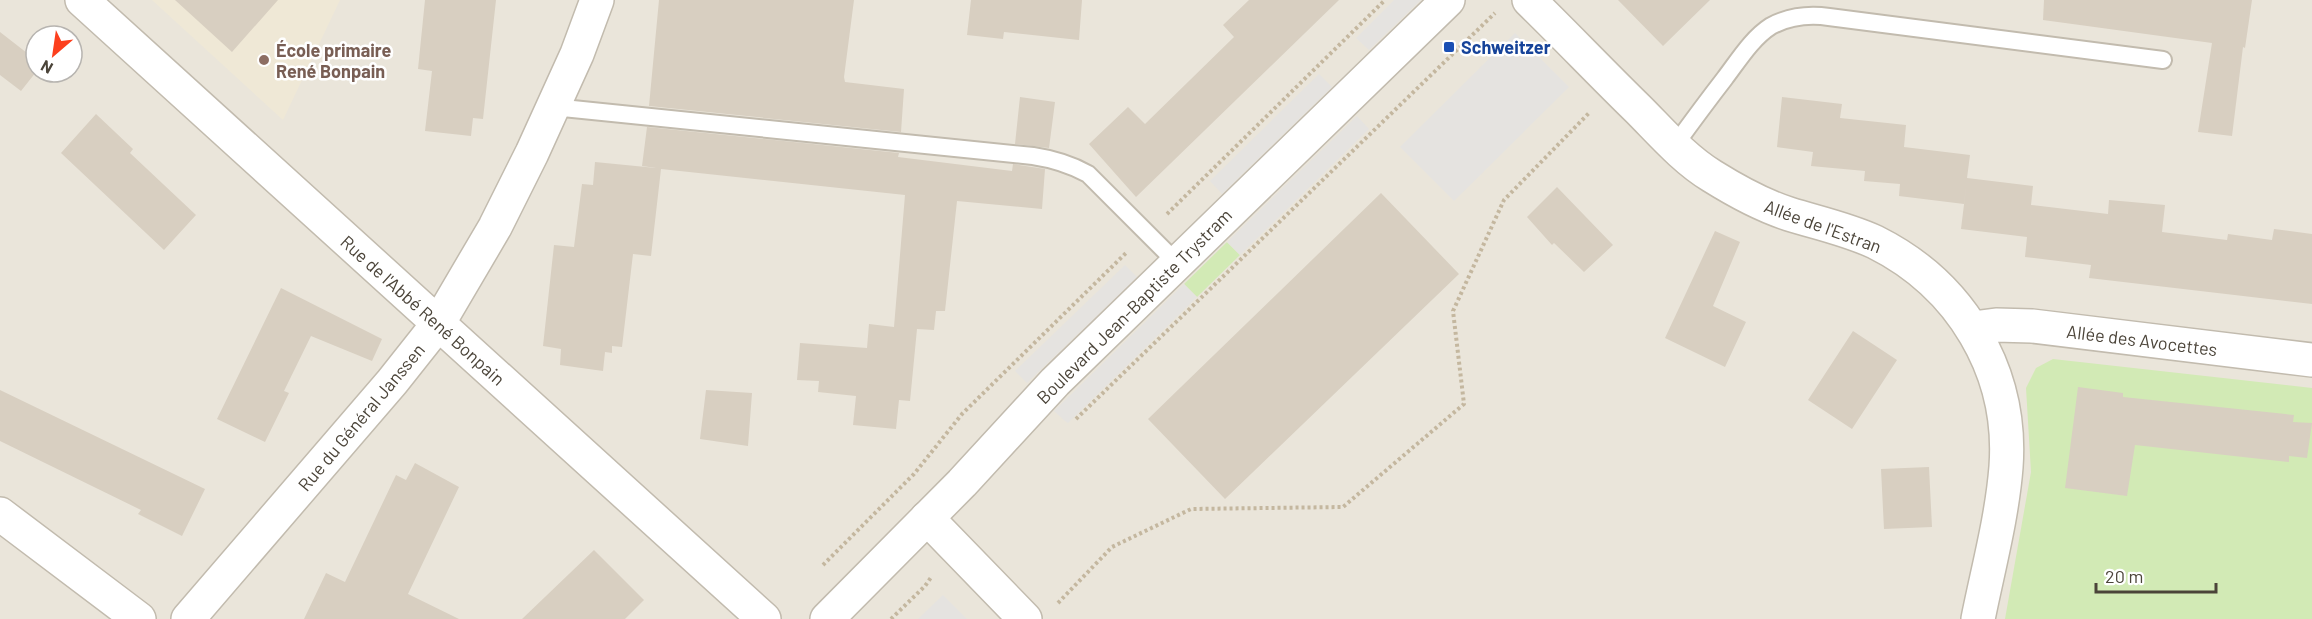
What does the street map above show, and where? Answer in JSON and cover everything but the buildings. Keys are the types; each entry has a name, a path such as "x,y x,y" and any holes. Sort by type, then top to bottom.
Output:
{"street":[{"name":"Rue de l'Abbé René Bonpain","path":"82,0 764,619"},
{"name":"Rue du Général Janssen","path":"188,619 393,382 438,324 495,227 553,107 597,0"},
{"name":"Boulevard Jean-Baptiste Trystram","path":"827,619 927,518 1055,382 1448,0"},
{"name":"Allée de l'Estran","path":"1515,4 1615,87 1675,145 1709,174 1747,196 1790,214 1839,228 1892,252 1945,294 1973,328 1995,379 2002,402 2006,445 2003,489 1978,619"},
{"name":"Allée des Avocettes","path":"1973,328 1996,325 2032,326 2312,360"},
{"path":"0,514 139,619"},
{"path":"927,518 953,545 1038,615"}],"lane":[{"path":"1675,145 1744,52 1758,37 1770,27 1796,16 1829,17 2163,60"},
{"path":"553,107 1054,160 1072,165 1088,174 1177,263"}],"path":[{"path":"1068,426 1515,4"},
{"path":"1038,615 1112,548 1191,509 1343,507 1464,404 1453,311 1504,200 1615,87"},
{"path":"891,619 925,586 953,545"}],"shaded area":[{"path":"0,0 2312,0 2312,619 0,619"},
{"name":"École primaire René Bonpain","path":"152,0 340,0 283,120"},
{"path":"1394,0 1421,0 1369,50 1356,38"},
{"path":"1515,33 1569,87 1454,201 1400,147"},
{"path":"1319,74 1332,87 1222,194 1210,181"},
{"path":"1357,116 1369,129 1240,255 1227,242"},
{"path":"1125,265 1137,277 1027,383 1015,371"},
{"path":"1184,284 1197,297 1068,423 1054,411"},
{"path":"943,595 967,619 918,619"}],"green space":[{"path":"1227,242 1240,255 1197,297 1184,284"},
{"path":"2053,359 2312,388 2312,619 2005,619 2031,472 2026,388 2036,368"}],"place":[{"name":"Schweitzer","path":"1449,47"},
{"name":"École primaire René Bonpain","path":"264,60"}]}
